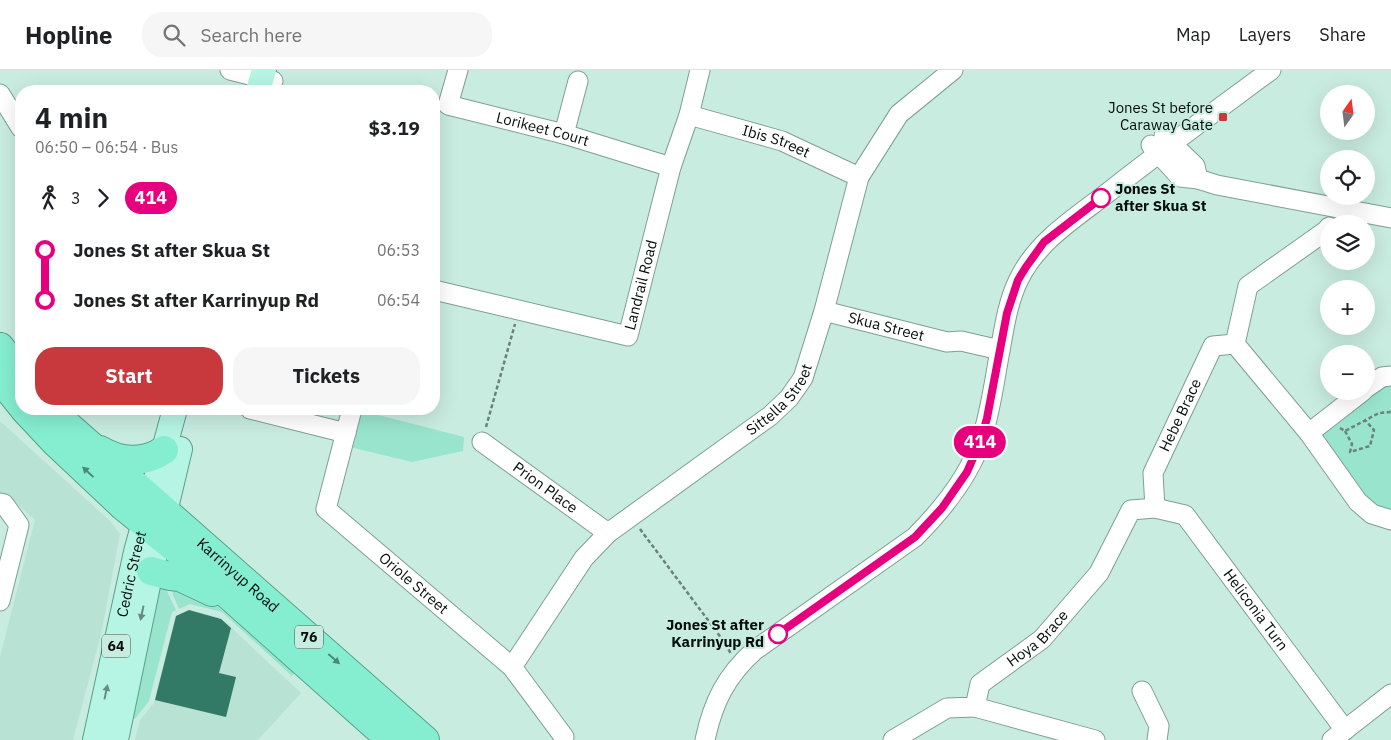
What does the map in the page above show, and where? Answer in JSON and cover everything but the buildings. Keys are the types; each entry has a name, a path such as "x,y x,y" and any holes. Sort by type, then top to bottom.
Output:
{"highway":[{"path":"0,347 15,366"},
{"path":"0,379 15,398"},
{"name":"Karrinyup Road","path":"30,415 54,441 155,518 425,740"},
{"name":"Karrinyup Road","path":"57,415 84,440 155,518 250,615 391,740"},
{"path":"84,440 106,454 125,460 143,460 164,450"},
{"path":"151,571 191,581 250,615"}],"main road":[{"name":"Cedric Street","path":"95,740 113,726 151,571 155,518 164,450 173,415"},
{"name":"Cedric Street","path":"113,726 136,552 155,518 188,415"}],"street":[{"path":"230,70 267,80"},
{"name":"Lorikeet Court","path":"458,70 448,105 564,134 671,167"},
{"name":"Landrail Road","path":"440,291 628,336 671,167 689,115 700,70"},
{"name":"Sittella Street","path":"512,667 584,558 608,533 770,416 790,398 803,378 824,311 860,178 899,114 953,70"},
{"path":"1161,144 1253,70"},
{"path":"705,740 719,694 729,678 746,658 915,537 942,508 967,472 981,440 987,418 993,353 1001,297 1008,279 1026,249 1040,232 1057,217 1270,70"},
{"path":"564,134 578,81"},
{"path":"0,94 15,118"},
{"name":"Ibis Street","path":"689,115 782,141 860,178"},
{"path":"1161,144 1180,177 1198,179 1320,216"},
{"path":"1375,219 1391,218"},
{"path":"1320,235 1248,286 1235,344 1308,433 1358,502 1372,514 1391,520"},
{"name":"Skua Street","path":"824,311 947,342 958,350 993,353"},
{"name":"Hebe Brace","path":"1155,508 1153,473 1213,346 1235,344"},
{"path":"695,740 699,718 706,700 715,682 733,657 761,633 899,534 926,508 950,476 967,442 993,353"},
{"path":"1375,381 1382,376 1391,376"},
{"path":"1308,433 1351,400"},
{"path":"274,415 346,433"},
{"name":"Oriole Street","path":"350,415 326,509 512,667 564,737"},
{"name":"Prion Place","path":"482,442 608,533"},
{"path":"0,503 4,504 19,526 0,601"},
{"name":"Hoya Brace","path":"974,707 980,684 1042,639 1099,573 1131,510 1155,508"},
{"name":"Heliconia Turn","path":"1155,508 1185,515 1337,737"},
{"path":"1142,691 1159,726 1157,740"},
{"path":"1337,737 1391,694"},
{"path":"893,740 947,708 974,707 1095,740"}],"path":[{"path":"482,442 519,311"},
{"path":"1345,431 1379,413 1391,412"},
{"path":"1325,420 1345,431 1352,444 1350,452 1370,446 1374,430 1365,420"},
{"path":"632,517 725,643 733,657"}],"shaded area":[{"path":"0,421 110,521 120,534 101,634 73,740 0,740 0,657 35,520 7,495 0,493"},
{"path":"189,610 221,618 301,693 258,740 135,740 140,720 154,703 176,616"}],"green space":[{"path":"1391,376 1391,520 1372,514 1309,433 1356,400 1375,400 1375,387"},
{"path":"358,415 378,415 464,437 463,451 412,462 350,447"},
{"path":"172,581 207,597 272,654 293,665 295,671 292,676 222,612 190,604 179,609 173,595"},
{"path":"164,585 176,610 172,612 149,701 135,719 131,716 151,601"}],"bus line":[{"name":"414","path":"778,634 915,537 942,508 967,472 981,440 1007,313 1018,280 1044,242 1101,198"}],"place":[{"name":"Jones St before Caraway Gate","path":"1223,117"},
{"name":"Jones St after Skua St","path":"1101,198"},
{"name":"Jones St after Karrinyup Rd","path":"778,634"}]}
